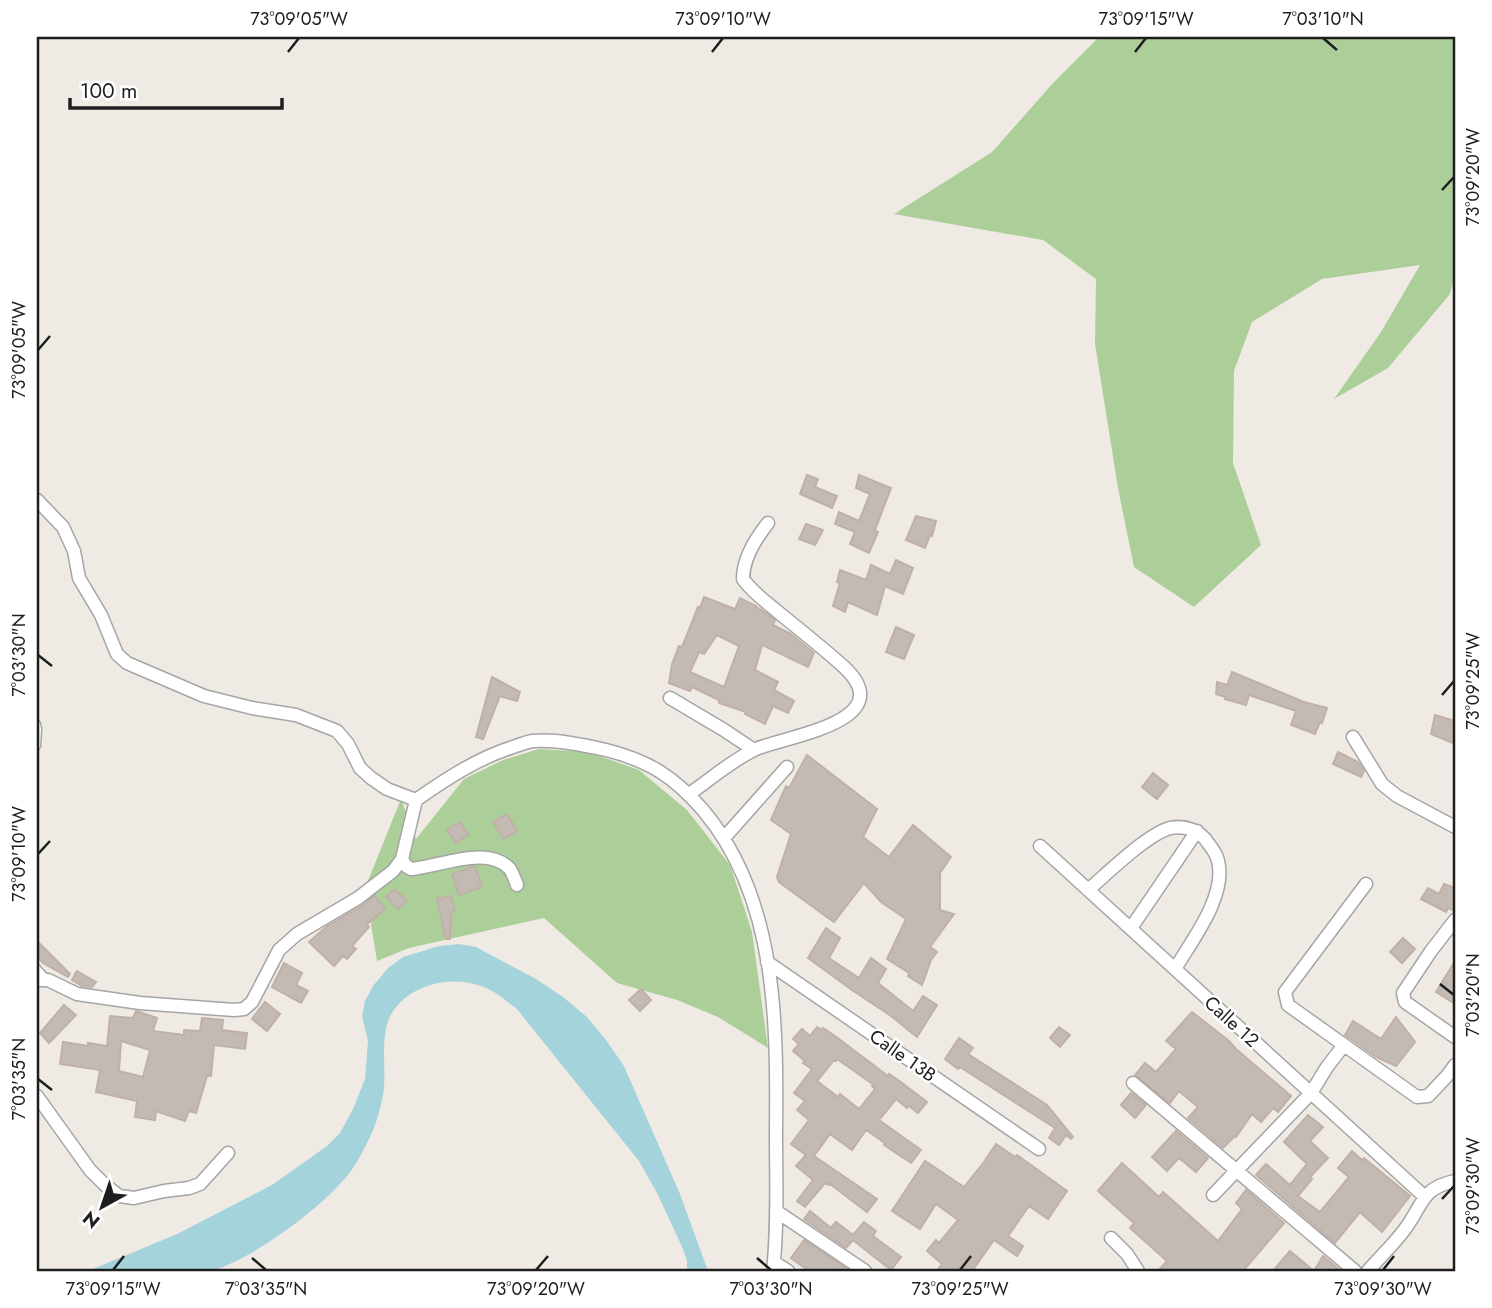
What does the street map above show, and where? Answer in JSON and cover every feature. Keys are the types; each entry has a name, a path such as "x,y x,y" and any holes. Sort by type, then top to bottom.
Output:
{"street":[{"path":"37,500 63,527 74,551 79,578 102,615 117,653 127,663 204,696 296,715 337,732 348,744 360,768 371,778 387,789 416,800"},
{"path":"689,794 754,750 814,733 840,721 855,709 861,697 859,685 846,669 743,579 743,569 768,523"},
{"path":"670,698 754,750"},
{"path":"1353,737 1382,784 1397,796 1455,827"},
{"path":"42,980 77,994 90,996 140,1003 244,1009 253,1002 279,950 297,934 358,898 393,871 402,859 416,800 441,783 495,752 532,741 580,744 646,763 668,776 689,794 724,838 751,893 767,962 777,1049 773,1266 788,1271"},
{"path":"724,838 787,767"},
{"path":"1088,890 1159,833 1171,828 1185,828 1197,831 1205,838 1218,859 1220,875 1216,896 1175,969"},
{"path":"1131,928 1197,831"},
{"name":"Calle 12","path":"1040,846 1424,1196"},
{"path":"402,859 411,869 469,858 489,858 503,863 511,870 517,885"},
{"path":"1366,884 1285,992 1289,1005 1417,1097 1428,1096 1455,1065"},
{"path":"1455,920 1403,993 1403,998 1455,1037"},
{"name":"Calle 13B","path":"767,962 1039,1149"},
{"path":"1213,1195 1311,1093 1326,1067 1344,1045"},
{"path":"1133,1083 1355,1271"},
{"path":"37,1096 90,1170 119,1196 134,1198 200,1184 228,1153"},
{"path":"1368,1271 1405,1229 1424,1196 1434,1188 1455,1181"},
{"path":"776,1211 865,1271"},
{"path":"1111,1238 1128,1254 1138,1271"}],"lane":[{"path":"37,724 37,746"},
{"path":"37,968 42,980"}],"green space":[{"path":"1099,37 1455,37 1455,275 1450,294 1388,368 1334,399 1381,332 1420,265 1322,279 1252,322 1234,371 1233,463 1261,545 1194,607 1134,567 1118,488 1095,344 1096,279 1043,240 894,214 992,152 1054,82"},
{"path":"539,749 588,752 639,770 687,810 730,865 752,932 768,1048 718,1017 677,1000 617,983 544,918 409,948 377,961 365,888 401,799 416,839 464,779 503,760"}],"water":[{"path":"459,944 476,947 536,979 587,1017 606,1040 624,1066 680,1194 708,1271 687,1271 683,1249 639,1161 516,1008 478,985 452,982 438,983 414,992 394,1010 386,1027 384,1092 373,1131 351,1171 306,1215 246,1256 210,1271 88,1271 177,1234 272,1185 327,1146 340,1133 365,1079 368,1041 362,1016 365,1001 373,986 388,968 403,957 439,946"}],"building":[{"path":"807,475 818,479 815,487 837,496 832,508 800,494"},
{"path":"859,475 891,488 869,553 850,544 855,532 835,524 839,512 859,521 870,494 856,488"},
{"path":"916,516 936,521 925,548 906,540"},
{"path":"806,524 823,530 815,545 799,539"},
{"path":"896,560 913,568 903,594 885,586 877,615 848,602 845,612 833,606 840,583 837,582 840,570 866,580 871,565 890,574"},
{"path":"704,597 735,609 740,598 775,620 773,625 791,634 814,653 808,667 762,645 755,670 778,682 774,690 794,701 788,713 773,706 765,724 745,714 746,712 719,703 719,700 692,687 690,691 669,683 679,646 682,647 698,607 700,608","holes":["717,635 739,646 724,687 690,672 699,652 704,654"]},
{"path":"896,627 914,635 904,659 886,652"},
{"path":"1232,672 1304,702 1327,708 1315,734 1291,725 1296,711 1249,695 1246,705 1216,694 1217,682 1227,685"},
{"path":"492,677 520,692 517,701 500,696 483,739 476,737"},
{"path":"1435,715 1455,721 1455,744 1431,734"},
{"path":"1338,752 1358,762 1364,771 1361,777 1333,764"},
{"path":"807,755 877,809 863,837 889,857 913,825 951,857 940,873 940,910 954,914 930,947 937,952 931,960 922,985 887,959 906,919 881,902 864,883 834,922 779,882 777,877 791,834 771,820 786,786 789,788"},
{"path":"1153,773 1168,785 1157,799 1142,787"},
{"path":"507,814 517,831 504,839 493,822"},
{"path":"460,822 468,835 456,843 447,830"},
{"path":"475,866 482,887 459,895 452,874"},
{"path":"1444,884 1455,888 1455,911 1448,908 1446,912 1421,899 1428,888 1439,894"},
{"path":"395,889 407,901 398,909 386,897"},
{"path":"375,896 385,909 367,924 369,927 352,946 356,949 347,959 343,956 334,966 309,942 326,927"},
{"path":"451,896 455,911 451,912 450,939 446,939 437,899"},
{"path":"826,928 840,938 829,958 859,978 871,958 886,969 878,983 913,1011 923,996 937,1005 917,1037 808,958"},
{"path":"1403,938 1415,949 1402,963 1390,952"},
{"path":"37,941 70,974 68,977 43,963 37,956"},
{"path":"1455,961 1455,1004 1436,992"},
{"path":"284,963 302,973 296,985 308,991 301,1003 272,987"},
{"path":"77,971 96,982 92,987 82,986 72,980"},
{"path":"641,989 651,1000 640,1011 629,1000"},
{"path":"265,1002 280,1014 267,1031 252,1019"},
{"path":"64,1005 76,1015 49,1043 40,1033"},
{"path":"136,1011 157,1018 153,1031 184,1035 184,1030 200,1031 202,1018 223,1020 222,1030 247,1033 245,1049 214,1045 211,1076 207,1076 196,1113 189,1111 185,1121 156,1111 155,1120 135,1117 137,1101 96,1092 100,1070 60,1064 63,1042 107,1046 110,1016 133,1018","holes":["121,1041 150,1050 143,1077 119,1071"]},
{"path":"1192,1012 1291,1096 1278,1112 1273,1108 1261,1122 1252,1114 1236,1137 1223,1148 1188,1118 1198,1107 1179,1091 1170,1103 1135,1075 1145,1063 1156,1072 1176,1049 1166,1041"},
{"path":"1396,1017 1415,1042 1396,1066 1376,1057 1345,1035 1353,1021 1381,1039"},
{"path":"817,1027 822,1030 823,1028 927,1102 918,1113 896,1099 879,1120 921,1150 911,1163 866,1130 852,1150 830,1134 814,1156 877,1199 867,1212 825,1183 805,1207 797,1201 813,1180 796,1166 806,1155 791,1144 809,1120 797,1110 805,1101 794,1093 812,1069 793,1051 799,1044 793,1039 802,1029 810,1036","holes":["837,1059 874,1085 872,1086 875,1089 859,1109 817,1081"]},
{"path":"1059,1027 1070,1035 1060,1047 1050,1038"},
{"path":"959,1038 973,1048 968,1054 1047,1105 1073,1137 1071,1139 1066,1135 1059,1145 1049,1138 1055,1128 945,1059"},
{"path":"1131,1093 1146,1105 1135,1118 1121,1105"},
{"path":"1308,1115 1323,1127 1310,1141 1328,1158 1310,1177 1312,1179 1298,1196 1320,1212 1349,1177 1338,1168 1352,1151 1410,1196 1382,1232 1360,1212 1335,1243 1256,1175 1266,1164 1290,1185 1307,1164 1284,1142"},
{"path":"1176,1131 1208,1158 1196,1172 1179,1158 1167,1171 1152,1157"},
{"path":"996,1144 1015,1157 1017,1155 1067,1191 1048,1219 1029,1206 1008,1236 1023,1246 1017,1256 994,1240 972,1271 937,1271 942,1264 927,1251 936,1240 939,1243 958,1220 936,1204 920,1229 892,1211 925,1161 964,1187"},
{"path":"1122,1163 1159,1197 1163,1192 1218,1241 1242,1209 1236,1203 1246,1190 1284,1223 1243,1271 1158,1271 1167,1261 1130,1228 1134,1223 1098,1191"},
{"path":"810,1211 831,1228 836,1222 853,1235 864,1222 876,1231 873,1236 901,1257 891,1270 853,1240 846,1248 804,1219"},
{"path":"804,1240 850,1271 809,1271 791,1258"},
{"path":"1290,1251 1314,1271 1273,1271"},
{"path":"1323,1256 1341,1271 1314,1271"}]}
